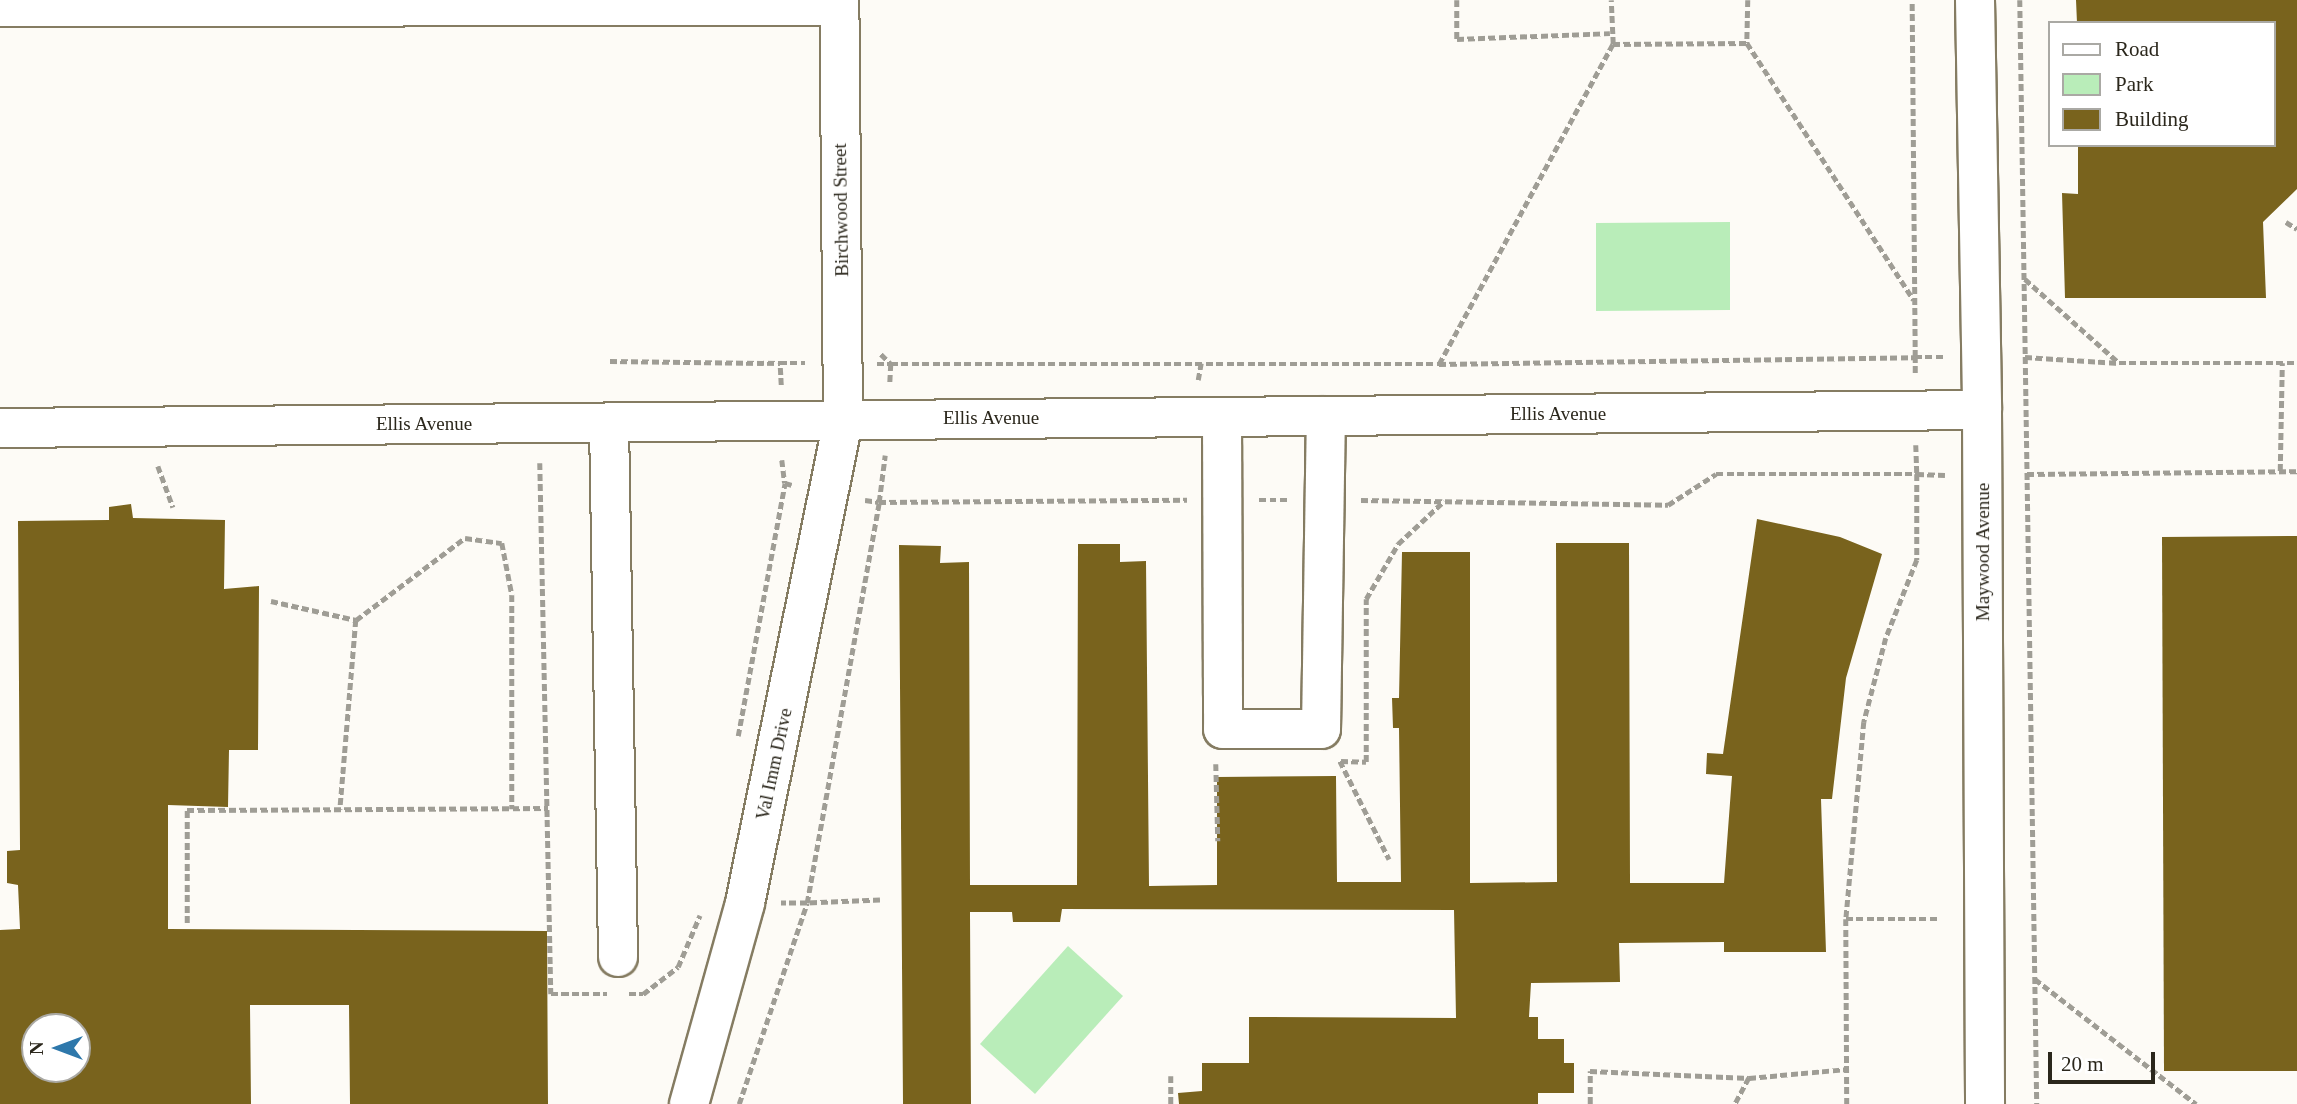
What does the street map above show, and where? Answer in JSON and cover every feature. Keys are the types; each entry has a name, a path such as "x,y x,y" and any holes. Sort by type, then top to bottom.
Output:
{"street":[{"name":"Maywood Avenue","path":"1975,0 1982,358 1985,1104"},
{"path":"0,7 839,3"},
{"name":"Birchwood Street","path":"839,3 843,420"},
{"name":"Ellis Avenue","path":"0,428 1982,410"},
{"path":"1208,417 1198,499 1223,729 1321,729 1326,416"},
{"name":"Val Imm Drive","path":"689,1104 745,903 843,420"},
{"path":"609,422 618,957"}],"path":[{"path":"1457,0 1457,39 1610,33"},
{"path":"1439,364 1613,44 1610,33 1611,0"},
{"path":"1748,0 1748,43 1915,301"},
{"path":"1912,0 1915,357"},
{"path":"2020,0 2037,1104"},
{"path":"1613,44 1748,43"},
{"path":"2286,222 2297,229"},
{"path":"2025,278 2119,363"},
{"path":"872,345 891,364 1439,364 1915,357 2026,357 2119,363 2297,363"},
{"path":"610,361 780,363"},
{"path":"1201,363 1208,417"},
{"path":"2280,471 2282,363"},
{"path":"529,463 543,463 551,993 643,993 678,967 702,912"},
{"path":"145,466 172,466"},
{"path":"158,466 173,507"},
{"path":"2028,474 2297,471"},
{"path":"880,900 807,903 879,502 1198,499 1444,500 1668,505 1716,474 1916,474 1916,559 1886,638 1864,722 1846,919 1847,1104"},
{"path":"1326,760 1366,762 1366,599 1398,544 1444,500"},
{"path":"340,809 356,620 465,538 502,542 512,595 512,809"},
{"path":"271,601 356,620"},
{"path":"1216,756 1218,841"},
{"path":"1340,761 1389,859"},
{"path":"187,923 187,810 548,808"},
{"path":"1846,919 1938,919"},
{"path":"2035,979 2196,1104"},
{"path":"1590,1104 1590,1071 1749,1078 1847,1069"},
{"path":"1171,1076 1171,1104"},
{"path":"1735,1104 1749,1078"}],"green space":[{"path":"1730,222 1730,310 1596,311 1596,223"},
{"path":"1068,946 1123,996 1035,1094 980,1044"}],"building":[{"path":"2076,0 2297,0 2297,189 2263,222 2266,298 2065,298 2062,193 2078,194 2078,147 2276,147 2276,21 2077,21"},
{"path":"131,504 133,518 225,520 224,589 259,586 258,750 229,750 228,807 168,805 168,929 547,931 548,1104 350,1104 349,1005 250,1005 251,1104 0,1104 0,930 20,929 18,885 7,883 7,851 20,850 18,521 109,520 109,507"},
{"path":"1757,519 1840,537 1882,554 1846,678 1832,799 1821,799 1826,952 1724,952 1724,942 1619,943 1620,982 1531,983 1529,1017 1538,1017 1538,1039 1564,1039 1564,1063 1574,1063 1574,1093 1538,1093 1538,1104 1179,1104 1178,1093 1202,1091 1202,1063 1249,1063 1249,1017 1456,1018 1454,910 1062,909 1060,922 1013,922 1012,912 970,912 971,1104 903,1104 899,545 941,546 940,563 969,562 970,885 1077,885 1078,544 1120,544 1120,562 1146,561 1149,886 1217,885 1217,777 1336,776 1337,882 1401,882 1399,728 1393,728 1392,698 1399,698 1402,552 1470,552 1470,883 1557,882 1556,543 1629,543 1630,883 1724,883 1732,776 1706,774 1707,753 1723,754"},
{"path":"2297,536 2297,1071 2164,1071 2162,537"}]}
